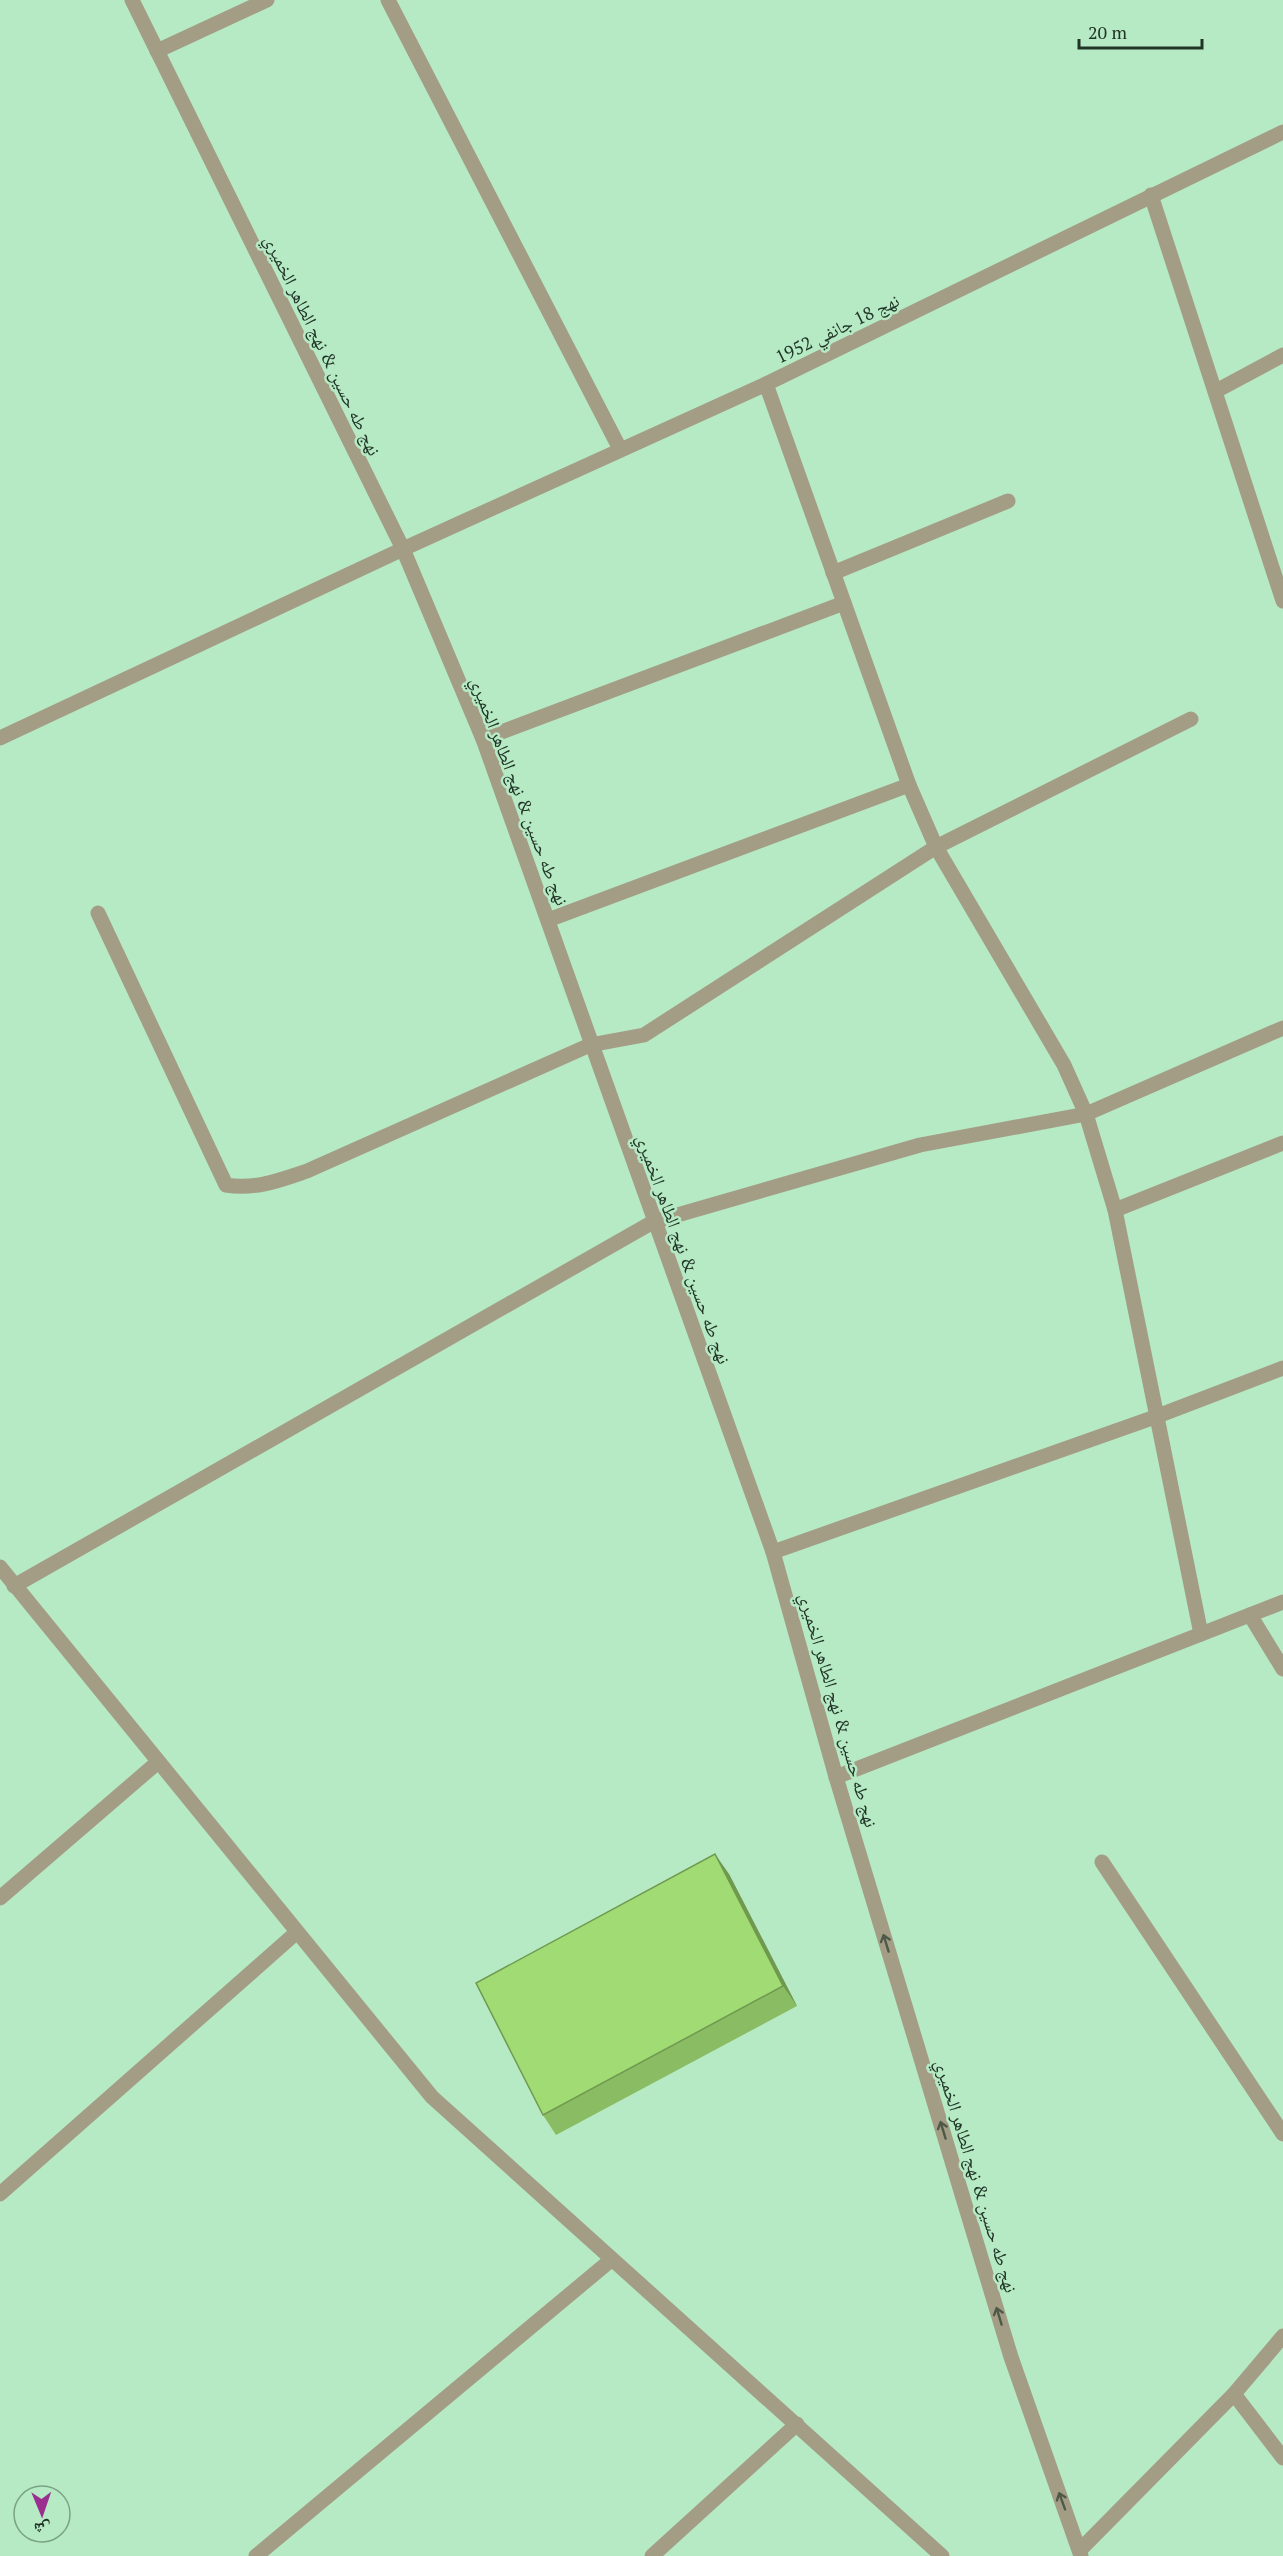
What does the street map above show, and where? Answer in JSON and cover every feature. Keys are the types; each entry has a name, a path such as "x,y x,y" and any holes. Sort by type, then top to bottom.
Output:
{"street":[{"name":"نهج طه حسين & نهج الطاهر الخميري","path":"132,0 403,549 483,739 653,1222 773,1552 836,1777 1011,2357 1080,2553"},
{"path":"157,51 267,0"},
{"path":"388,0 620,449"},
{"name":"نهج 18 جانفي 1952","path":"0,738 403,549 766,384 1283,132"},
{"path":"1151,195 1283,601"},
{"path":"1216,391 1283,355"},
{"path":"766,384 909,785 936,847 1064,1065 1086,1114 1115,1210 1200,1634"},
{"path":"833,573 1008,501"},
{"path":"483,739 844,603"},
{"path":"98,913 226,1185 241,1187 265,1185 308,1171 590,1045 644,1035 936,847 1191,719"},
{"path":"548,920 909,785"},
{"path":"14,1586 653,1222 920,1145 1086,1114 1283,1028"},
{"path":"1115,1210 1283,1143"},
{"path":"773,1552 1155,1417 1283,1368"},
{"path":"0,1567 432,2097 942,2556"},
{"path":"836,1777 1283,1602"},
{"path":"1250,1615 1283,1669"},
{"path":"0,1898 158,1762"},
{"path":"1102,1862 1283,2134"},
{"path":"0,2194 297,1932"},
{"path":"256,2556 612,2260"},
{"path":"1080,2553 1234,2394 1283,2336"},
{"path":"1234,2394 1283,2458"},
{"path":"652,2556 797,2424"}],"building":[{"path":"715,1854 783,1986 543,2115 476,1983"}]}
